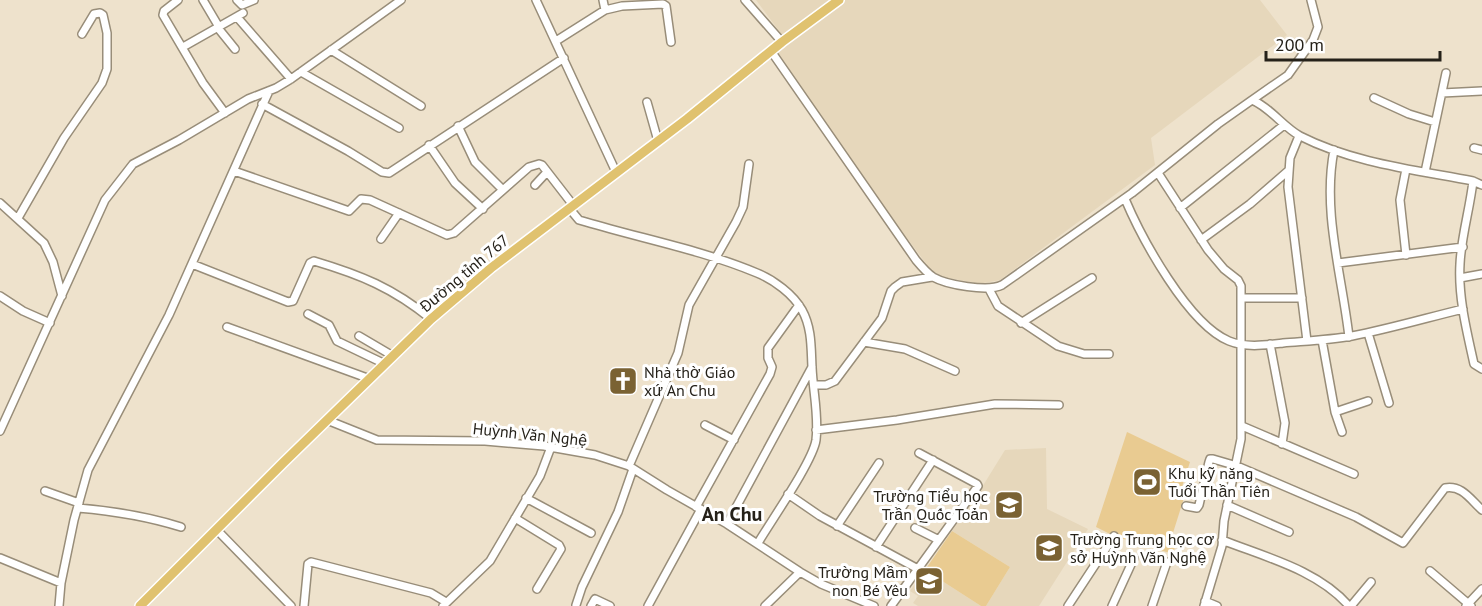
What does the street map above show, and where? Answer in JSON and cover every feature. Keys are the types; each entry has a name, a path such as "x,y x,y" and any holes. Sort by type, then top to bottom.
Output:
{"main road":[{"name":"Đường tỉnh 767","path":"140,606 431,319 491,268 839,0"}],"street":[{"path":"178,0 164,11 164,15 203,83 225,113"},
{"path":"202,0 218,28 235,49"},
{"path":"237,0 242,5 254,0"},
{"path":"0,431 2,420 50,322 105,200 133,164 248,99 291,79 400,0"},
{"path":"536,0 616,172"},
{"path":"603,0 605,10"},
{"path":"745,0 782,42"},
{"path":"771,51 916,261 932,277 947,283 989,289 1002,285 1125,199 1218,124 1288,75 1313,39 1317,27 1311,0"},
{"path":"556,41 605,10 623,3 665,4 671,42"},
{"path":"18,218 64,138 102,83 107,69 107,33 103,15 94,14 82,33"},
{"path":"183,47 240,15 291,79"},
{"path":"331,50 421,106"},
{"path":"262,104 340,146 382,172 389,172 564,58"},
{"path":"301,72 399,128"},
{"path":"1425,172 1446,73"},
{"path":"59,606 61,583 88,470 192,264 269,91"},
{"path":"1442,93 1482,91"},
{"path":"1374,98 1409,114 1435,122"},
{"path":"1252,100 1299,135 1334,150 1406,169 1473,181 1482,185"},
{"path":"647,102 658,141"},
{"path":"1180,207 1284,125"},
{"path":"458,126 475,162 504,190"},
{"path":"1299,135 1293,148 1288,171 1288,187 1307,341"},
{"path":"429,146 455,183 483,209"},
{"path":"1334,150 1330,177 1330,200 1349,337"},
{"path":"234,171 349,211 361,199 365,199 450,236 529,167 535,164 542,165 579,219 714,258 758,273 775,282 799,305 809,330 815,385 816,430 814,449 758,543"},
{"path":"576,605 582,587 618,512 631,468 678,353 689,305 743,207 749,164"},
{"path":"1406,169 1400,200 1406,255"},
{"path":"1201,240 1251,204 1288,171"},
{"path":"536,184 547,172"},
{"path":"1158,173 1201,240 1224,269 1239,282 1242,426 1237,466 1227,505 1219,557 1204,603 1217,606"},
{"path":"1473,181 1460,278 1463,309 1474,364 1482,369"},
{"path":"1125,199 1143,237 1188,307 1228,341 1241,344 1270,344 1349,337 1463,309"},
{"path":"0,203 44,243 53,262 62,296"},
{"path":"381,239 399,213"},
{"path":"1338,263 1463,247"},
{"path":"192,264 288,303 293,301 310,263 314,261 364,277 385,287 407,300 431,319"},
{"path":"1460,278 1482,274"},
{"path":"815,385 826,385 835,381 882,318 891,291 895,287 902,282 932,277"},
{"path":"1021,323 1092,278"},
{"path":"989,289 998,306 1061,347 1084,354 1109,354"},
{"path":"0,296 23,311 50,322"},
{"path":"1241,298 1302,298"},
{"path":"648,606 772,367 768,358 768,348 799,305"},
{"path":"308,314 329,326 337,341 385,364"},
{"path":"227,327 370,380"},
{"path":"1368,333 1389,403"},
{"path":"359,336 393,356"},
{"path":"1322,340 1335,412 1342,432"},
{"path":"864,342 905,348 955,371"},
{"path":"1270,344 1285,423 1282,444"},
{"path":"727,524 812,368"},
{"path":"1335,412 1368,401"},
{"path":"816,430 995,404 1059,405"},
{"name":"Huỳnh Văn Nghệ","path":"327,420 377,440 485,441 596,454 631,468 727,524 821,584 874,606"},
{"path":"705,425 734,440"},
{"path":"1242,426 1354,474"},
{"path":"304,606 310,562 431,593 444,604 490,561 540,476 551,447"},
{"path":"891,606 978,486 919,453"},
{"path":"1186,506 1197,508 1199,505 1210,459 1237,466 1356,517 1403,543 1444,488 1454,486 1459,488 1482,510"},
{"path":"876,547 933,460"},
{"path":"837,526 879,463"},
{"path":"45,491 79,505 148,517 181,527"},
{"path":"788,494 837,526 918,569"},
{"path":"526,498 591,533"},
{"path":"1227,505 1288,532"},
{"path":"515,518 559,545 561,549 537,589"},
{"path":"915,528 939,540"},
{"path":"217,530 291,606"},
{"path":"1068,606 1114,536"},
{"path":"1222,540 1305,573 1332,589 1350,606 1371,582"},
{"path":"0,558 61,583"},
{"path":"1112,606 1134,558"},
{"path":"1152,606 1167,562"},
{"path":"765,606 800,572"},
{"path":"1430,572 1469,605 1482,589"},
{"path":"591,606 597,599 610,606"}],"shaded area":[{"path":"756,0 1260,0 1287,35 1151,138 1155,165 1000,280 979,284 943,277 930,269 772,56 788,43"},
{"name":"Khu kỹ năng Tuổi Thần Tiên","path":"1127,432 1190,462 1179,496 1184,498 1172,536 1177,538 1173,554 1114,536 1096,527"},
{"path":"1046,448 1047,509 1088,529 1039,606 986,606 1010,567 952,531 972,502 976,501 980,495 979,492 1005,450"},
{"path":"952,531 1010,567 986,606 981,606 925,570"},
{"name":"Trường Mầm non Bé Yêu","path":"925,570 981,606 918,606 913,603 918,596 910,591"}],"place":[{"name":"Nhà thờ Giáo xứ An Chu","path":"623,381"},
{"name":"Khu kỹ năng Tuổi Thần Tiên","path":"1147,482"},
{"name":"Trường Tiểu học Trần Quốc Toản","path":"1009,505"},
{"name":"Trường Trung học cơ sở Huỳnh Văn Nghệ","path":"1049,548"},
{"name":"Trường Mầm non Bé Yêu","path":"929,581"}],"district":[{"name":"An Chu","path":"732,514"}]}
